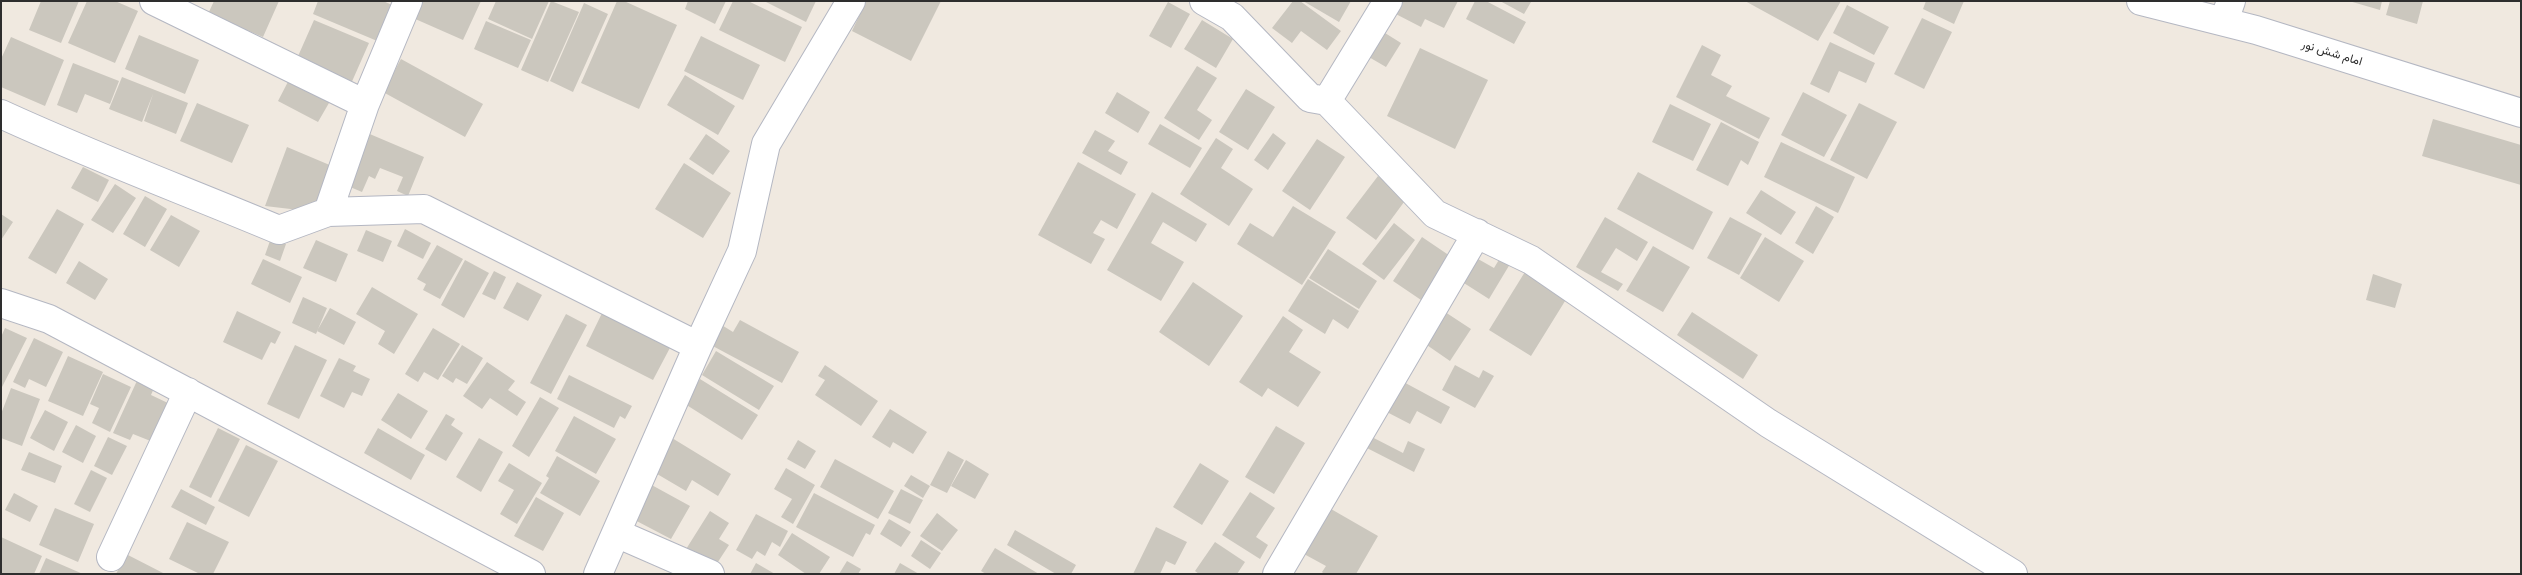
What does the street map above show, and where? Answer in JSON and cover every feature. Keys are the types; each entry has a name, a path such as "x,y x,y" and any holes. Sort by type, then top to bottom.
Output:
{"street":[{"path":"154,1 365,104"},
{"path":"328,212 365,104 408,1"},
{"path":"598,574 698,346 742,251 766,144 851,1"},
{"path":"1204,1 1232,17 1310,98 1327,101 1435,214 1531,260 1768,424 2013,574"},
{"path":"1327,101 1388,1"},
{"name":"امام شش نور","path":"2141,1 2228,11 2521,113"},
{"path":"1,114 68,145 168,183 279,230 328,212 424,209 698,346"},
{"path":"1277,574 1477,234"},
{"path":"1,303 49,318 531,574"},
{"path":"111,557 188,392"},
{"path":"616,533 710,574"}],"building":[{"path":"41,1 79,1 61,43 29,30"},
{"path":"87,1 115,1 138,11 115,63 68,43"},
{"path":"214,1 279,1 263,37 208,14"},
{"path":"318,1 383,1 397,7 382,43 313,14"},
{"path":"420,1 481,1 463,40 413,18"},
{"path":"496,1 549,1 532,39 488,19"},
{"path":"551,1 579,12 548,82 521,70"},
{"path":"617,1 624,1 677,25 639,109 581,83"},
{"path":"688,1 726,1 715,24 685,9"},
{"path":"733,1 748,1 802,27 785,62 719,30"},
{"path":"764,1 816,1 806,22"},
{"path":"866,1 941,1 911,61 852,31"},
{"path":"1293,1 1300,1 1341,31 1327,50 1301,31 1292,43 1272,28"},
{"path":"1303,1 1351,1 1339,22"},
{"path":"1392,1 1458,1 1444,28 1425,19 1421,27 1388,10"},
{"path":"1475,1 1486,1 1526,22 1514,44 1466,19"},
{"path":"1500,1 1529,1 1531,2 1524,14"},
{"path":"1745,1 1841,1 1818,41"},
{"path":"1926,1 1964,1 1954,24 1923,9"},
{"path":"2349,1 2382,1 2380,10"},
{"path":"2390,1 2423,1 2417,24 2386,15"},
{"path":"1168,2 1190,14 1171,48 1149,36"},
{"path":"584,3 608,14 573,92 550,81"},
{"path":"1847,5 1889,27 1874,55 1833,33"},
{"path":"1922,18 1952,32 1924,89 1894,74"},
{"path":"314,20 369,43 350,86 295,63"},
{"path":"1202,20 1233,39 1216,68 1184,49"},
{"path":"486,21 531,40 518,68 474,49"},
{"path":"1377,28 1401,43 1386,67 1362,53"},
{"path":"139,35 199,60 185,94 125,69"},
{"path":"701,36 760,65 743,100 684,71"},
{"path":"11,37 64,60 45,106 1,87 1,59"},
{"path":"1830,42 1875,63 1866,83 1839,71 1829,93 1810,84"},
{"path":"1702,45 1721,55 1711,75 1732,86 1726,96 1770,118 1759,139 1676,97"},
{"path":"1420,48 1488,80 1455,149 1387,116"},
{"path":"401,59 483,104 465,137 383,92"},
{"path":"73,63 119,81 110,104 85,94 77,113 57,105"},
{"path":"1197,66 1217,78 1197,110 1212,120 1199,140 1164,118"},
{"path":"292,74 333,96 318,122 278,101"},
{"path":"685,75 735,106 718,135 667,105"},
{"path":"122,77 188,103 176,134 144,121 153,94 142,122 109,109"},
{"path":"1246,89 1275,107 1248,150 1219,132"},
{"path":"1117,92 1150,112 1138,133 1105,113"},
{"path":"1803,92 1847,115 1824,157 1781,135"},
{"path":"197,103 249,125 232,163 180,141"},
{"path":"1859,103 1897,122 1867,179 1830,160"},
{"path":"1670,104 1711,124 1693,161 1652,142"},
{"path":"2433,119 2521,145 2521,185 2422,156"},
{"path":"1721,122 1759,142 1748,165 1741,160 1728,186 1696,170"},
{"path":"1160,124 1202,148 1190,168 1148,144"},
{"path":"1095,130 1115,141 1108,151 1128,162 1121,175 1082,153"},
{"path":"365,132 424,157 408,196 397,191 403,177 380,168 375,179 369,176 362,192 343,184"},
{"path":"1273,133 1286,143 1268,170 1254,160"},
{"path":"706,134 730,151 713,175 689,159"},
{"path":"1216,138 1233,149 1221,168 1253,189 1229,226 1180,194"},
{"path":"1317,139 1345,157 1310,210 1282,191"},
{"path":"1781,142 1855,177 1838,213 1764,177"},
{"path":"287,147 332,166 316,212 265,206"},
{"path":"1078,162 1136,194 1117,229 1101,220 1093,233 1105,239 1091,264 1038,235"},
{"path":"684,163 731,193 703,238 655,209"},
{"path":"83,167 109,180 98,202 71,188"},
{"path":"1638,172 1713,212 1693,250 1617,209"},
{"path":"1378,176 1407,198 1376,240 1346,218"},
{"path":"115,184 136,198 113,233 91,220"},
{"path":"1761,190 1796,212 1781,235 1746,213"},
{"path":"1152,192 1207,224 1196,242 1163,222 1151,243 1184,262 1161,301 1107,270"},
{"path":"145,196 167,209 145,247 123,234"},
{"path":"1293,206 1336,232 1302,285 1237,244 1250,223 1273,237"},
{"path":"1816,206 1834,217 1813,254 1795,243"},
{"path":"57,209 84,224 56,274 28,258"},
{"path":"1,214 13,222 1,240"},
{"path":"171,215 200,231 179,267 150,250"},
{"path":"1605,217 1648,242 1637,261 1616,248 1601,272 1623,284 1618,291 1576,267"},
{"path":"1730,217 1762,234 1739,275 1707,258"},
{"path":"1394,223 1415,240 1384,280 1362,264"},
{"path":"405,229 431,243 423,259 397,246"},
{"path":"366,230 392,241 383,262 357,251"},
{"path":"1422,237 1453,258 1424,302 1393,281"},
{"path":"1765,237 1804,261 1779,302 1740,278"},
{"path":"271,238 286,244 280,261 265,255"},
{"path":"316,240 348,254 336,282 303,268"},
{"path":"437,245 463,259 440,299 423,290 426,284 417,279"},
{"path":"1653,246 1690,267 1663,312 1626,291"},
{"path":"1328,249 1377,281 1359,309 1309,278"},
{"path":"1503,253 1513,259 1489,299 1456,278 1471,255 1494,268"},
{"path":"263,259 302,277 290,303 251,284"},
{"path":"465,260 489,273 464,318 441,305"},
{"path":"79,261 108,279 95,300 66,283"},
{"path":"1528,267 1570,293 1531,356 1489,330"},
{"path":"494,271 506,277 495,300 482,294"},
{"path":"2373,274 2402,284 2395,308 2366,300"},
{"path":"1308,279 1359,311 1348,329 1333,319 1325,334 1288,311"},
{"path":"517,282 542,295 528,321 503,308"},
{"path":"1193,282 1243,316 1209,366 1159,332"},
{"path":"372,287 418,314 394,354 378,344 385,331 356,314"},
{"path":"303,297 327,308 316,334 292,323"},
{"path":"330,308 356,322 344,345 317,331"},
{"path":"604,309 672,344 653,380 586,346"},
{"path":"1442,310 1471,329 1450,361 1421,341"},
{"path":"237,311 281,332 275,344 271,342 262,360 223,342"},
{"path":"1692,312 1758,355 1743,379 1677,335"},
{"path":"566,314 587,325 551,394 530,383"},
{"path":"1283,316 1303,330 1289,352 1321,372 1298,407 1268,388 1262,397 1239,382"},
{"path":"740,320 799,352 782,383 709,344 720,324 733,332"},
{"path":"5,328 27,338 1,389 1,337"},
{"path":"433,328 460,344 438,380 424,372 418,382 405,374"},
{"path":"34,338 63,352 46,387 29,379 25,388 13,382"},
{"path":"295,345 327,360 299,419 267,404"},
{"path":"462,345 483,358 467,384 456,378 453,383 442,376"},
{"path":"716,351 774,386 759,410 702,375"},
{"path":"68,356 103,372 83,416 48,401"},
{"path":"339,358 356,366 353,371 370,379 362,396 352,392 344,408 320,396"},
{"path":"487,362 515,381 508,390 526,402 517,416 490,398 482,409 463,396"},
{"path":"825,365 878,401 861,426 815,395 825,380 818,376"},
{"path":"1455,365 1479,378 1483,370 1494,376 1475,408 1442,390"},
{"path":"141,372 158,379 151,395 170,404 153,442 133,434 130,440 113,433"},
{"path":"103,374 131,387 110,432 92,423 99,408 90,404"},
{"path":"569,375 632,406 625,419 620,416 614,428 557,399"},
{"path":"700,379 758,415 742,440 685,404"},
{"path":"1398,379 1450,407 1441,424 1417,411 1410,424 1381,409"},
{"path":"11,388 40,399 22,446 1,438 1,414"},
{"path":"398,393 428,411 411,439 381,420"},
{"path":"540,397 559,408 529,457 512,446"},
{"path":"890,409 927,432 913,454 893,442 890,448 872,437"},
{"path":"45,410 68,422 54,451 30,438"},
{"path":"446,414 455,419 451,425 463,433 446,461 425,449"},
{"path":"574,416 616,439 596,474 555,451"},
{"path":"76,425 96,436 83,463 62,452"},
{"path":"1276,426 1305,443 1274,494 1245,477"},
{"path":"218,428 240,439 211,498 189,487"},
{"path":"378,428 425,455 411,480 364,453"},
{"path":"1368,435 1403,453 1408,441 1425,449 1414,472 1363,446"},
{"path":"108,437 127,446 112,475 94,466"},
{"path":"479,438 503,452 481,492 456,477"},
{"path":"672,438 731,474 718,496 692,480 686,491 652,471"},
{"path":"798,440 816,451 805,469 787,459"},
{"path":"246,445 278,461 249,517 218,501"},
{"path":"948,451 964,460 947,493 930,485"},
{"path":"29,452 62,466 55,483 21,470"},
{"path":"557,456 600,481 580,516 540,493 549,478 546,476"},
{"path":"835,459 894,491 878,519 820,487"},
{"path":"966,460 989,474 975,499 951,486"},
{"path":"509,463 542,483 517,524 500,514 514,490 498,481"},
{"path":"1200,463 1229,481 1202,525 1173,507"},
{"path":"786,468 815,485 793,524 781,517 792,499 774,489"},
{"path":"91,470 107,478 90,512 74,504"},
{"path":"911,475 930,486 923,498 904,486"},
{"path":"648,483 690,506 671,539 629,517"},
{"path":"181,489 215,507 206,525 171,507"},
{"path":"901,489 923,500 910,524 888,513"},
{"path":"1250,492 1275,508 1256,537 1268,545 1260,559 1222,535"},
{"path":"14,493 38,506 30,522 5,510"},
{"path":"814,493 875,525 870,535 866,533 853,557 796,527"},
{"path":"536,497 564,513 543,551 514,536"},
{"path":"55,508 94,524 78,562 39,545"},
{"path":"1331,509 1378,536 1356,574 1324,574 1322,572 1326,566 1304,554"},
{"path":"710,511 729,523 719,539 729,545 712,571 683,554"},
{"path":"937,513 958,530 942,551 920,536"},
{"path":"756,514 788,531 780,547 772,542 765,556 757,551 752,559 736,550"},
{"path":"889,519 911,532 901,547 880,534"},
{"path":"187,522 229,542 213,574 200,574 169,559"},
{"path":"1156,527 1187,542 1175,565 1166,561 1160,574 1133,574"},
{"path":"1015,530 1076,565 1071,574 1056,574 1007,545"},
{"path":"792,533 830,557 819,574 806,574 778,555"},
{"path":"1,537 42,556 34,574 1,574"},
{"path":"921,540 941,553 930,569 911,556"},
{"path":"1215,542 1245,562 1237,574 1199,574 1195,571"},
{"path":"995,548 1039,574 986,574 981,571"},
{"path":"126,554 165,574 116,574"},
{"path":"46,558 83,574 39,574"},
{"path":"847,561 861,569 858,574 839,574"},
{"path":"756,563 775,574 750,574"},
{"path":"900,563 919,574 894,574"}]}
